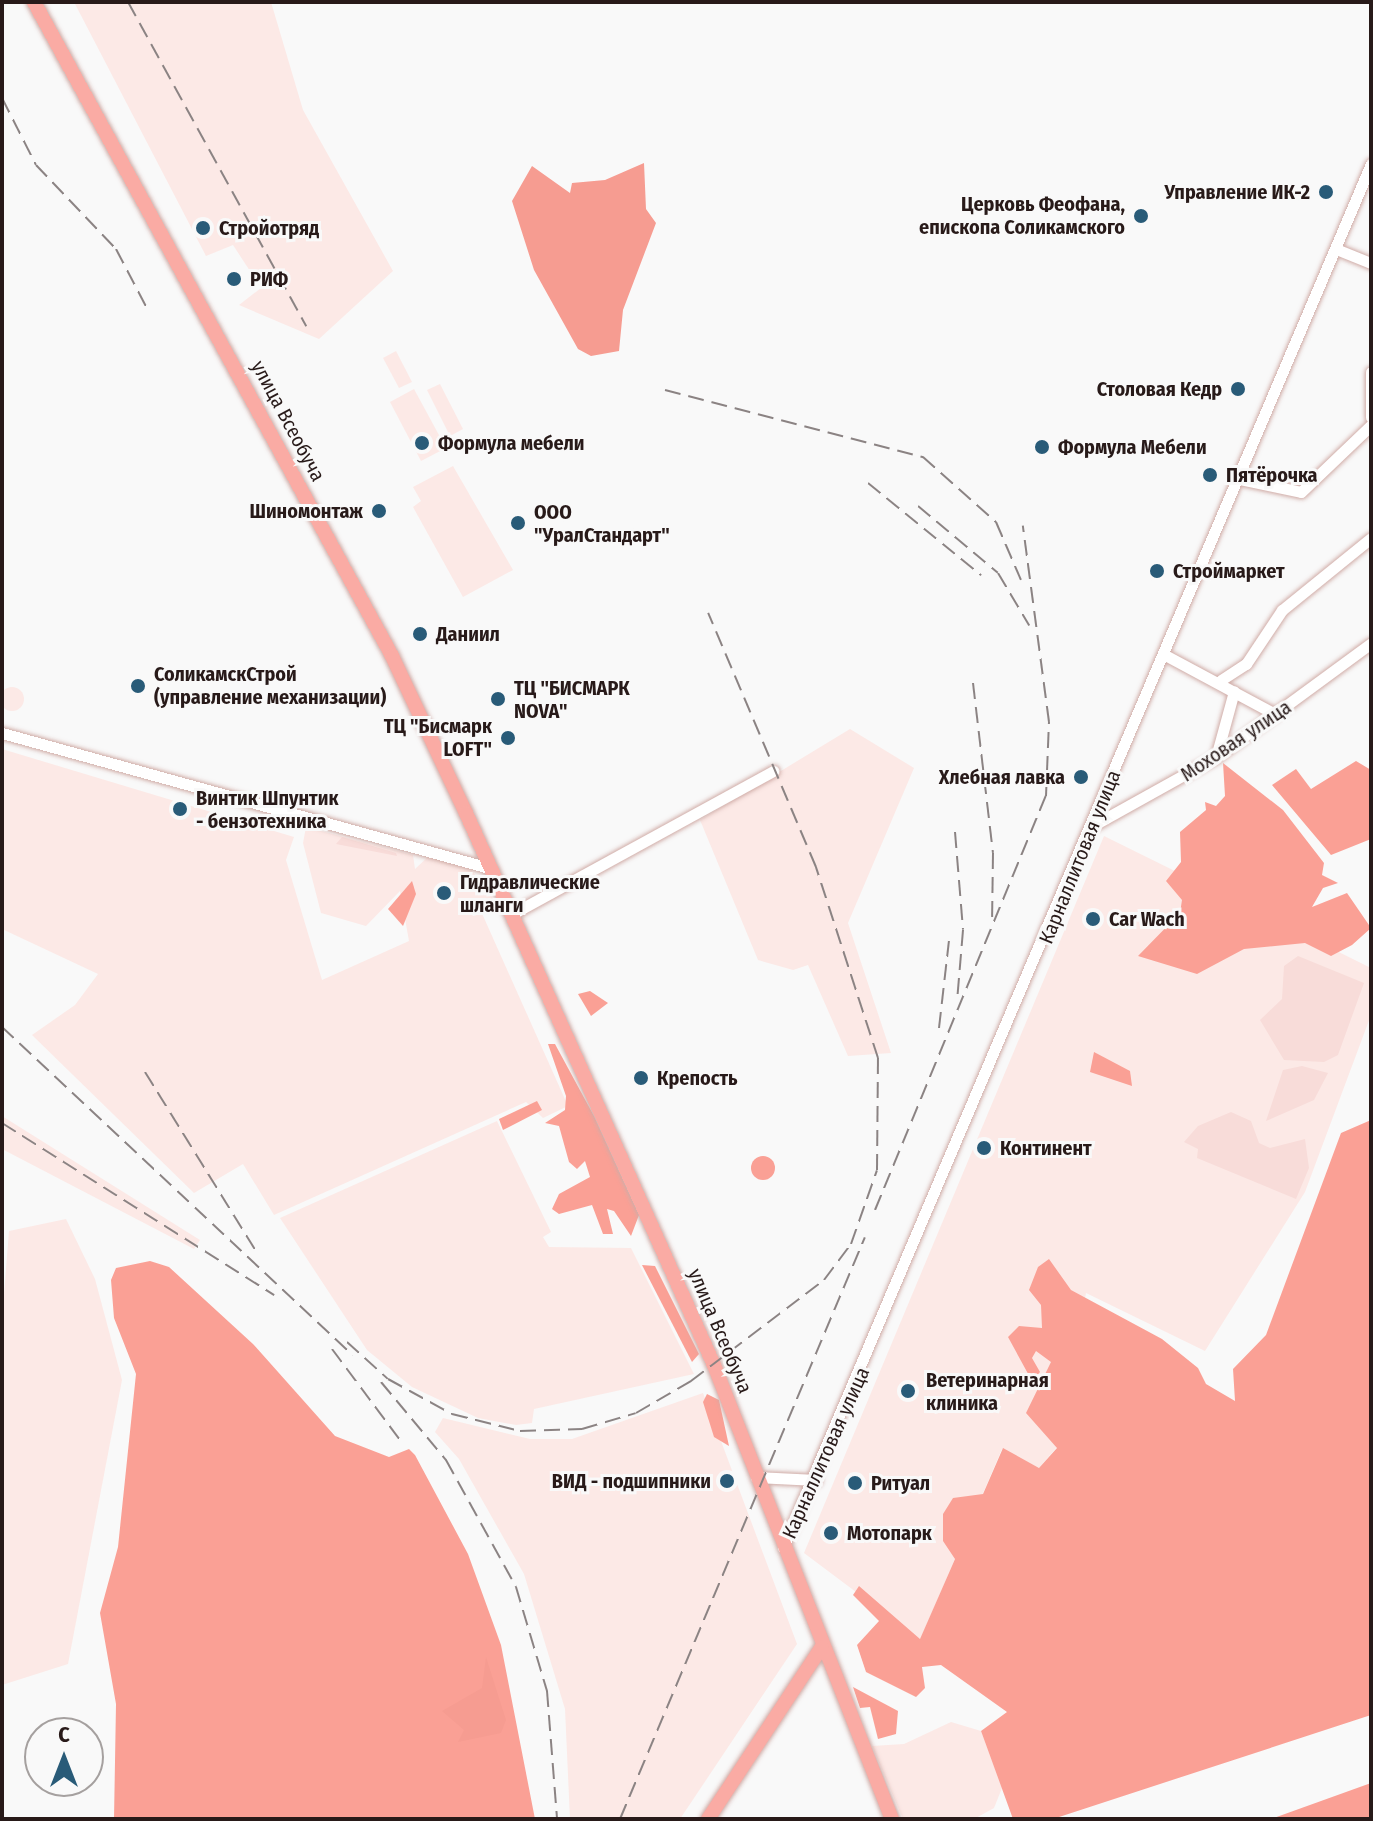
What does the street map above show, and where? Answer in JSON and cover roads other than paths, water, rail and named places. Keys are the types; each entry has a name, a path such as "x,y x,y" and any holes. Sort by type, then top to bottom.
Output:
{"main road":[{"name":"улица Всеобуча","path":"34,2 392,656 649,1214 892,1819"},
{"path":"708,1819 822,1647"}],"street":[{"name":"Карналлитовая улица","path":"783,1547 815,1484 1371,164"},
{"path":"1336,249 1371,263"},
{"path":"1371,372 1371,417"},
{"path":"1240,479 1301,492 1371,425"},
{"path":"1221,680 1246,664 1282,610 1371,538"},
{"name":"Моховая улица","path":"1092,826 1216,757 1371,643"},
{"path":"1165,655 1221,680 1275,714"},
{"path":"1216,757 1234,691"},
{"path":"2,733 489,868"},
{"path":"512,914 773,771"},
{"path":"756,1477 815,1484"}],"railway":[{"path":"128,2 306,326"},
{"path":"2,98 36,165 116,249 149,312"},
{"path":"665,390 923,457 996,522 1021,580"},
{"path":"868,483 981,575"},
{"path":"918,506 998,573 1029,625"},
{"path":"875,1210 1046,796 1049,722 1023,526"},
{"path":"347,1342 388,1379 452,1414 520,1431 582,1429 636,1413 691,1381 824,1280 851,1244 877,1170 878,1058 816,867 708,613"},
{"path":"973,683 993,853 992,925"},
{"path":"955,832 963,930 957,1002"},
{"path":"939,1028 949,940"},
{"path":"2,1027 352,1355"},
{"path":"145,1072 258,1254"},
{"path":"2,1123 274,1295"},
{"path":"620,1819 865,1237"},
{"path":"332,1349 400,1440"},
{"path":"381,1382 446,1460 516,1587 547,1691 557,1819"}],"place":[{"name":"Управление ИК-2","path":"1326,192"},
{"name":"Церковь Феофана, епископа Соликамского","path":"1141,216"},
{"name":"Стройотряд","path":"203,228"},
{"name":"РИФ","path":"234,279"},
{"name":"Столовая Кедр","path":"1238,389"},
{"name":"Формула мебели","path":"422,443"},
{"name":"Формула Мебели","path":"1042,447"},
{"name":"Пятёрочка","path":"1210,475"},
{"name":"Шиномонтаж","path":"379,511"},
{"name":"ООО \"УралСтандарт\"","path":"518,523"},
{"name":"Строймаркет","path":"1157,571"},
{"name":"Даниил","path":"420,634"},
{"name":"СоликамскСтрой (управление механизации)","path":"138,686"},
{"name":"ТЦ \"БИСМАРК NOVA\"","path":"498,699"},
{"name":"ТЦ \"Бисмарк LOFT\"","path":"508,738"},
{"name":"Хлебная лавка","path":"1081,777"},
{"name":"Винтик Шпунтик - бензотехника","path":"180,809"},
{"name":"Гидравлические шланги","path":"444,893"},
{"name":"Car Wach","path":"1093,919"},
{"name":"Крепость","path":"641,1078"},
{"name":"Континент","path":"984,1148"},
{"name":"Ветеринарная клиника","path":"908,1391"},
{"name":"ВИД - подшипники","path":"727,1481"},
{"name":"Ритуал","path":"855,1483"},
{"name":"Мотопарк","path":"831,1533"}]}
